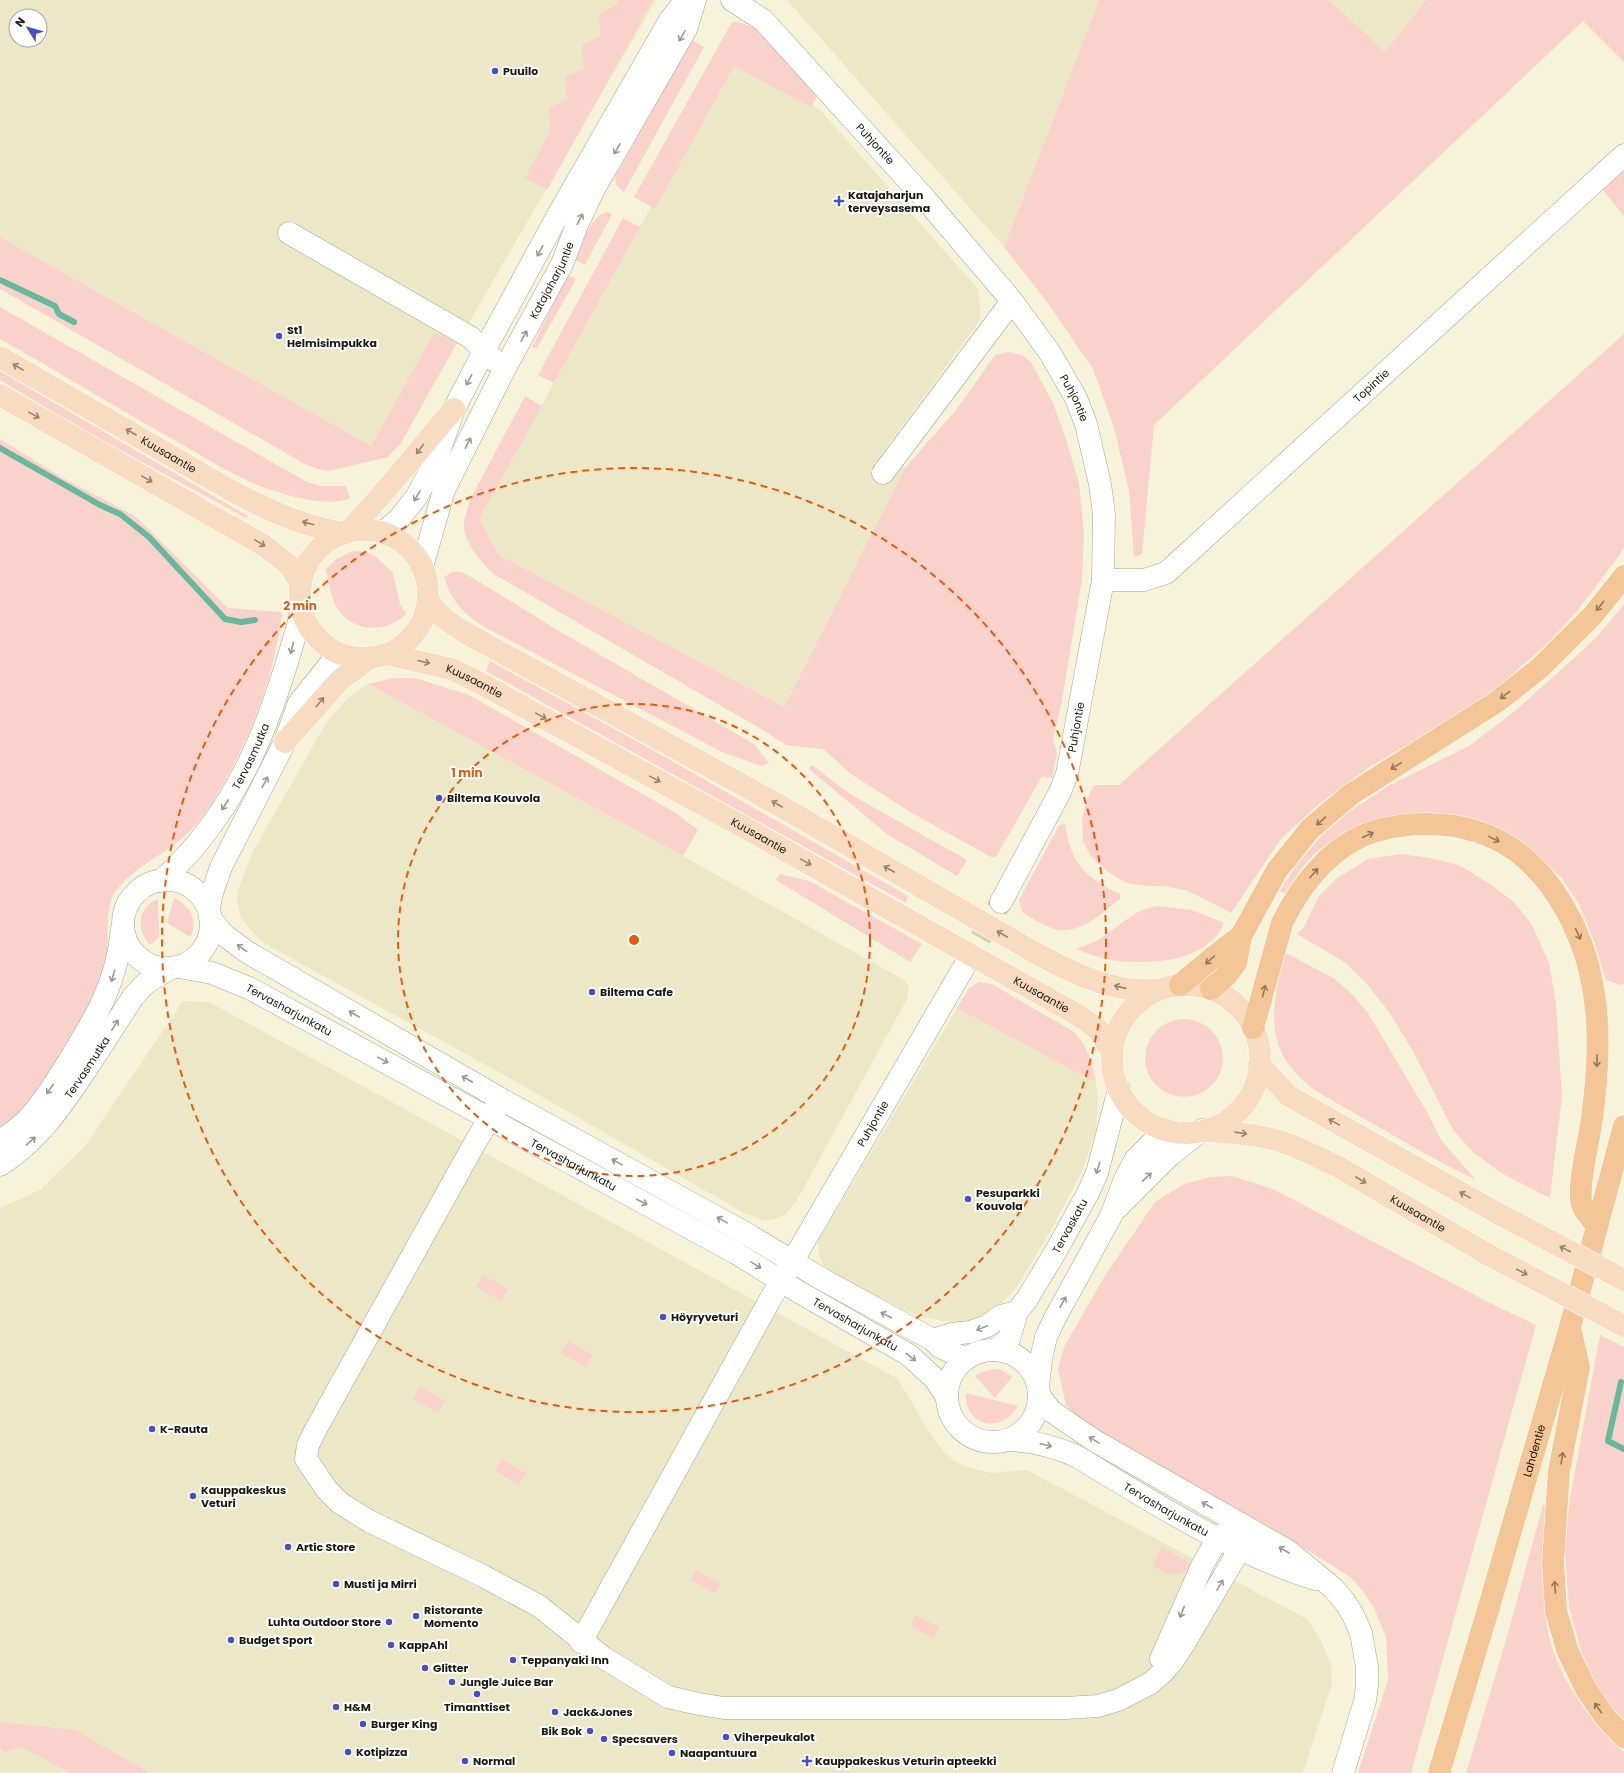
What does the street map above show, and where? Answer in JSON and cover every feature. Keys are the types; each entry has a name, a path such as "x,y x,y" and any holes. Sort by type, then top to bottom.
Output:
{"highway":[{"path":"1211,989 1236,963 1241,936 1277,870 1310,830 1350,795 1492,705 1541,667 1593,615 1624,576"},
{"path":"1253,1028 1282,923 1290,907 1304,887 1324,863 1334,854 1352,842 1374,832 1397,825 1418,823 1438,824 1461,828 1488,836 1509,846 1527,859 1542,875 1557,895 1570,917 1584,948 1594,988 1598,1026 1597,1070 1592,1118 1581,1180 1582,1206 1597,1226"},
{"path":"1180,985 1210,961 1221,950 1241,936"},
{"name":"Lahdentie","path":"1439,1773 1570,1327 1624,1126"},
{"path":"1570,1327 1578,1367 1559,1472 1553,1562 1556,1611 1568,1652 1586,1689 1605,1717 1624,1737"}],"main road":[{"name":"Kuusaantie","path":"0,357 222,485 262,506 299,521 334,531 346,532"},
{"path":"0,395 265,546 289,565 301,584"},
{"path":"346,532 403,471 424,443 454,409"},
{"path":"285,742 340,680 378,656 399,647 410,638 419,626 425,613 428,599 428,588 422,567 410,550 398,539 383,533 371,530 346,532 329,540 316,552 306,567 301,584 300,597 302,610 308,624 316,636 327,646 339,653 360,658 378,656"},
{"path":"428,599 432,607 443,618 466,633 768,799 1039,955 1073,972 1100,982 1128,989 1158,990 1180,985 1196,985 1211,989 1224,996 1236,1004 1246,1016 1253,1028 1259,1046 1259,1064 1256,1079 1250,1094 1242,1107 1230,1118 1217,1125 1202,1130 1184,1132 1165,1130 1150,1124 1138,1115 1127,1103 1119,1089 1113,1072 1112,1053 1116,1033 1126,1015 1141,1000 1158,990"},
{"name":"Kuusaantie","path":"378,656 451,669 476,681 742,826 1069,1010 1087,1021 1099,1031 1112,1053"},
{"path":"1259,1064 1289,1096 1499,1214 1624,1280"},
{"name":"Kuusaantie","path":"1202,1130 1240,1133 1278,1140 1337,1166 1487,1254 1624,1326"}],"street":[{"name":"Katajaharjuntie","path":"383,533 399,519 417,496 436,460 454,409 484,350 558,215 670,20 686,0"},
{"name":"Katajaharjuntie","path":"422,567 444,490 504,370 562,264 577,225 594,189 686,29 695,0"},
{"name":"Puhjontie","path":"732,0 763,20 927,201 1012,300 1063,373 1076,398 1086,424 1104,514 1103,580 1067,774 1060,792 1001,902"},
{"name":"Topintie","path":"1103,580 1144,580 1166,573 1624,155"},
{"path":"289,233 470,337 504,370"},
{"path":"883,474 1012,300"},
{"name":"Tervasmutka","path":"161,881 184,859 213,824 248,764 263,734 281,685 302,610"},
{"path":"210,914 201,897 190,887 176,881 161,881 149,884 134,896 125,912 123,924 125,937 130,948 138,958 150,965 162,968 175,967 188,963 198,955 206,944 211,931 211,896 223,862 285,742 299,703 339,653"},
{"name":"Tervasharjunkatu","path":"210,914 224,935 247,952 501,1099 793,1260 820,1278 933,1340 940,1347 966,1359"},
{"name":"Tervasmutka","path":"0,1142 28,1119 51,1089 104,1001 120,953 123,924"},
{"name":"Tervasmutka","path":"0,1165 12,1157 36,1136 59,1109 133,997 146,983 175,967"},
{"name":"Tervasharjunkatu","path":"175,967 212,973 249,988 434,1087 488,1119 736,1253 781,1281 909,1355 935,1379 947,1397"},
{"name":"Puhjontie","path":"581,1642 781,1281 964,967"},
{"name":"Tervaskatu","path":"995,1350 1009,1339 1017,1312 1027,1299 1056,1251 1088,1193 1097,1173 1119,1089"},
{"path":"501,1099 488,1119 316,1429 308,1445 306,1459 327,1490 340,1503 369,1521 483,1576 538,1606 581,1642 624,1671 668,1697 724,1708 1066,1708 1098,1706 1118,1700 1151,1683 1172,1662 1206,1609 1240,1549 1241,1524"},
{"path":"1038,1391 1032,1373 1023,1362 1010,1354 995,1350 979,1352 966,1359 956,1369 949,1382 947,1397 949,1411 956,1424 966,1434 979,1440 986,1441 994,1442 1008,1440 1020,1433 1030,1422 1037,1409 1041,1359 1046,1337 1059,1310 1111,1216 1125,1179 1135,1160 1165,1130"},
{"path":"1111,1216 1135,1189 1170,1155 1202,1130"},
{"path":"933,1340 952,1334 970,1332 987,1326 1000,1316 1017,1312"},
{"name":"Tervasharjunkatu","path":"1038,1391 1051,1411 1095,1441 1288,1551 1326,1582 1345,1602 1361,1633 1367,1667 1365,1701 1343,1773"},
{"name":"Tervasharjunkatu","path":"1008,1440 1043,1444 1065,1451 1217,1538 1266,1562 1326,1582"},
{"path":"1133,1691 1147,1679 1157,1665 1175,1630 1197,1576 1217,1538 1241,1524"}],"shaded area":[{"path":"0,0 656,0 457,343 387,455 0,237"},
{"path":"618,0 653,0 547,190 525,178 550,131 549,108 567,99 565,77 584,69 582,45 600,36 599,14 618,4"},
{"path":"787,0 1099,0 1004,247"},
{"path":"1099,0 1329,0 1385,52 1426,0 1624,0 1624,62 1583,21 1154,425 1142,554 1134,557 1129,491 1114,428 1093,369 1047,302 1004,247"},
{"path":"1329,0 1426,0 1385,52"},
{"path":"732,22 742,23 756,29 818,95 811,107 734,66 655,209 634,197"},
{"path":"692,40 704,47 624,192 617,186 615,177"},
{"path":"741,44 823,113 978,289 981,319 881,455 905,468 784,707 499,555 479,519"},
{"path":"1624,170 1624,216 1602,189"},
{"path":"608,212 612,214 585,265 575,260 591,224 596,218"},
{"path":"623,218 640,227 554,383 538,375"},
{"path":"0,237 371,446 434,333 457,343 401,443 388,457 329,471 317,469 303,463 0,289"},
{"path":"568,275 576,279 537,348 532,347"},
{"path":"0,307 307,482 320,486 346,486 350,498 326,502 296,497 253,483 226,470 0,339"},
{"path":"1624,334 1624,547 1581,606 1551,640 1498,687 1436,728 1371,766 1319,804 1281,839 1231,913 1188,891 1166,886 1147,886 1127,883 1108,872 1090,855 1083,841 1082,820 1087,799 1094,785 1119,785"},
{"path":"1008,352 1022,355 1031,362 1053,403 1065,436 1079,483 1084,534 1082,579 1061,706 1053,739 1057,753 1052,778 1042,776 995,857 991,857 912,813 851,774 823,749 786,745 492,573 471,547 465,534 464,521 470,500 525,396 542,406 479,519 499,555 784,707 905,468 956,410 995,355"},
{"path":"0,371 248,516 246,518 81,429 0,380"},
{"path":"0,439 61,477 135,516 228,608 282,612 275,655 262,698 246,740 226,779 214,800 195,826 180,840 129,876 114,894 108,918 108,944 106,961 99,984 90,1004 43,1086 23,1109 0,1130"},
{"path":"353,551 366,552 375,556 393,573 400,604 406,614 397,621 378,627 369,628 359,626 343,615 336,606 326,569 335,560"},
{"path":"452,572 461,572 473,578 554,628 754,744 769,763 761,766 722,752 486,628 459,607 455,601 444,577"},
{"path":"1624,604 1624,984 1620,985 1606,980 1595,943 1579,904 1561,877 1526,845 1429,814 1396,815 1372,821 1345,831 1315,853 1300,870 1285,894 1280,891 1296,866 1321,836 1349,812 1388,786 1469,746 1515,711 1596,638"},
{"path":"490,661 651,749 908,896 906,903 486,671"},
{"path":"393,678 415,678 469,695 676,813 698,830 683,856 368,684"},
{"path":"368,684 683,856 904,980 909,988 907,999 796,1202 785,1215 775,1219 763,1220 744,1213 504,1075 267,945 254,934 241,918 237,902 238,890 252,853 326,723 346,700"},
{"path":"812,765 850,794 967,860 957,876 887,834 809,769"},
{"path":"1065,824 1071,849 1082,868 1098,882 1120,894 1120,899 1088,923 1069,930 1059,930 1038,922 1022,912 1019,900 1059,825"},
{"path":"1401,854 1430,858 1459,865 1490,884 1514,902 1532,925 1549,963 1556,1003 1562,1096 1550,1198 1503,1174 1474,1153 1453,1130 1414,1053 1389,1012 1367,984 1344,962 1297,934 1304,927 1319,896 1336,879 1368,859"},
{"path":"780,874 809,881 922,944 910,962 776,880"},
{"path":"174,898 185,905 191,914 194,925 190,937 167,923"},
{"path":"158,899 159,937 150,945 142,933 141,919 146,907"},
{"path":"1158,906 1192,910 1224,923 1216,937 1204,947 1189,954 1172,959 1137,962 1120,961 1101,958 1076,949 1101,938 1135,914"},
{"path":"1286,953 1335,979 1352,994 1368,1013 1427,1112 1441,1140 1476,1180 1431,1157 1319,1093 1295,1072 1286,1061 1280,1048 1274,1021 1281,966"},
{"path":"979,982 992,984 1074,1032 1086,1050 1091,1062 1096,1083 957,1008 969,988"},
{"name":"Kauppakeskus Veturi","path":"183,1001 209,1002 898,1379 929,1432 944,1452 956,1462 970,1468 991,1473 1027,1470 1307,1619 1321,1641 1331,1664 1332,1684 1303,1773 0,1773 0,1208 40,1190 86,1145"},
{"path":"957,1008 1096,1083 1098,1099 1096,1130 1083,1169 1055,1223 1017,1287 991,1312 977,1319 960,1322 941,1321 915,1315 835,1275 824,1267 819,1255 818,1241"},
{"path":"1176,1019 1192,1019 1206,1025 1217,1036 1223,1050 1223,1066 1217,1080 1206,1091 1192,1097 1176,1097 1162,1091 1151,1080 1145,1066 1145,1050 1151,1036 1162,1025"},
{"path":"1232,1176 1273,1189 1490,1303 1536,1325 1411,1773 1358,1773 1388,1680 1386,1637 1374,1608 1363,1591 1350,1577 1317,1556 1102,1433 1079,1418 1066,1405 1058,1369 1064,1347 1106,1274 1155,1202 1184,1184 1211,1177"},
{"path":"483,1275 508,1289 501,1301 476,1287"},
{"path":"1600,1335 1624,1347 1624,1721 1606,1702 1593,1680 1581,1650 1569,1607 1565,1551 1569,1504"},
{"path":"568,1341 593,1355 586,1367 561,1353"},
{"path":"994,1369 1002,1370 1012,1377 995,1398 975,1376 979,1373"},
{"path":"420,1386 445,1401 438,1413 413,1399"},
{"path":"966,1393 1018,1406 1011,1415 1003,1421 985,1423 977,1419 971,1413 967,1404"},
{"path":"501,1459 526,1473 519,1485 495,1471"},
{"path":"1543,1505 1546,1505 1543,1581 1547,1627 1551,1644 1565,1679 1575,1696 1599,1727 1624,1752 1624,1773 1466,1773 1506,1640"},
{"path":"1162,1547 1191,1564 1182,1573 1177,1574 1168,1573 1152,1566"},
{"path":"696,1570 721,1584 715,1594 691,1580"},
{"path":"915,1615 939,1627 934,1638 910,1626"},
{"path":"0,1722 75,1730 150,1773 70,1773 22,1747 6,1752 0,1749"}],"waterway":[{"path":"0,280 55,306 59,314 74,322"},
{"path":"0,448 100,505 120,514 149,537 225,619 241,622 255,620"},
{"path":"1621,1382 1608,1441 1624,1449"}],"tunnel":[{"path":"964,967 1001,902"}],"place":[{"name":"Puuilo","path":"495,71"},
{"name":"Katajaharjun terveysasema","path":"839,201"},
{"name":"St1 Helmisimpukka","path":"279,336"},
{"name":"Biltema Kouvola","path":"439,798"},
{"name":"Biltema Cafe","path":"592,992"},
{"name":"Pesuparkki Kouvola","path":"968,1199"},
{"name":"Höyryveturi","path":"663,1317"},
{"name":"K-Rauta","path":"152,1429"},
{"name":"Kauppakeskus Veturi","path":"193,1496"},
{"name":"Artic Store","path":"288,1547"},
{"name":"Musti ja Mirri","path":"336,1584"},
{"name":"Ristorante Momento","path":"416,1616"},
{"name":"Luhta Outdoor Store","path":"389,1622"},
{"name":"Budget Sport","path":"231,1640"},
{"name":"KappAhl","path":"391,1645"},
{"name":"Teppanyaki Inn","path":"513,1660"},
{"name":"Glitter","path":"425,1668"},
{"name":"Jungle Juice Bar","path":"452,1682"},
{"name":"Timanttiset","path":"477,1694"},
{"name":"H&M","path":"336,1707"},
{"name":"Jack&Jones","path":"555,1712"},
{"name":"Burger King","path":"363,1724"},
{"name":"Bik Bok","path":"590,1731"},
{"name":"Viherpeukalot","path":"726,1737"},
{"name":"Specsavers","path":"604,1739"},
{"name":"Kotipizza","path":"348,1752"},
{"name":"Naapantuura","path":"672,1753"},
{"name":"Normal","path":"465,1761"},
{"name":"Kauppakeskus Veturin apteekki","path":"807,1761"}]}
